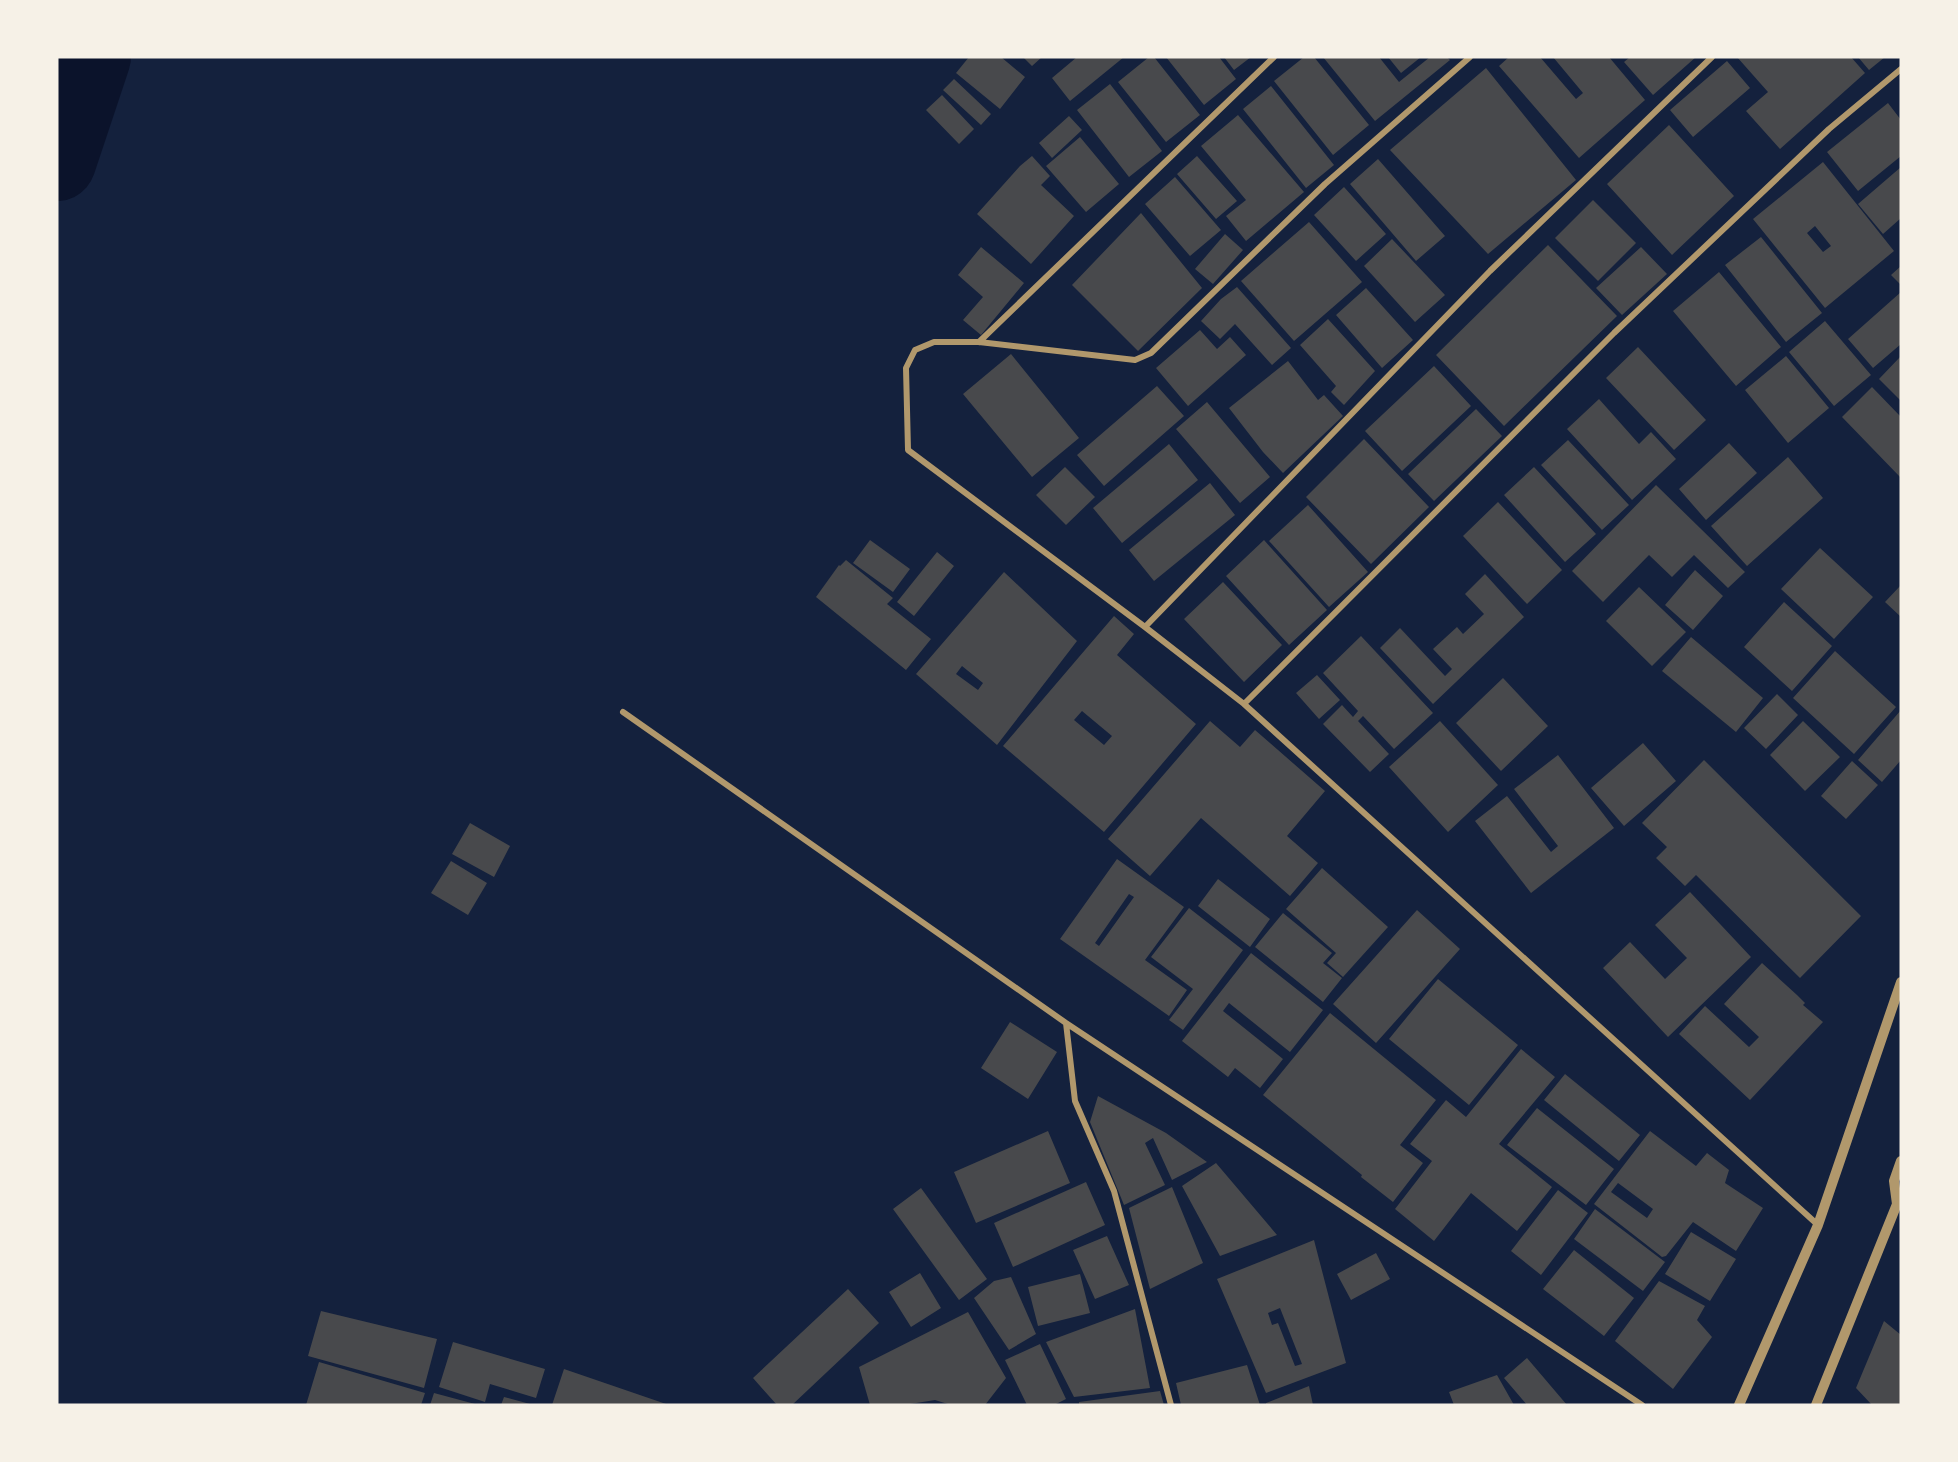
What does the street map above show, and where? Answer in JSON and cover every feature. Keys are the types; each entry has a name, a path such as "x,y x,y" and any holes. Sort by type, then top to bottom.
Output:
{"street":[{"path":"979,342 1274,57"},
{"path":"1470,57 1325,184 1151,353 1135,360 979,342 934,342 915,351 906,368 908,450 1244,704 1818,1225"},
{"path":"1145,627 1490,272 1712,57"},
{"path":"1244,704 1614,333 1829,129 1901,69"},
{"path":"623,712 1066,1023 1642,1405"},
{"path":"1739,1405 1818,1225 1901,982"},
{"path":"1066,1023 1075,1101 1114,1191 1170,1405"},
{"path":"1816,1405 1899,1208 1894,1181 1901,1161"}],"building":[{"path":"969,57 1001,57 1025,77 1000,109 956,73"},
{"path":"1023,57 1042,57 1032,66"},
{"path":"1077,57 1124,57 1070,101 1052,78"},
{"path":"1149,57 1154,57 1200,115 1166,142 1118,82"},
{"path":"1166,57 1219,57 1236,79 1204,105"},
{"path":"1224,57 1251,57 1234,70"},
{"path":"1304,57 1314,57 1369,125 1333,155 1274,81"},
{"path":"1323,57 1379,57 1399,82 1430,57 1447,57 1450,60 1375,121"},
{"path":"1388,57 1421,57 1401,73"},
{"path":"1509,57 1540,57 1576,99 1583,93 1553,57 1609,57 1645,100 1579,158 1499,66"},
{"path":"1630,57 1696,57 1653,95 1624,62"},
{"path":"1737,57 1851,57 1865,73 1780,149 1746,111 1768,92"},
{"path":"1858,57 1885,57 1869,70"},
{"path":"1727,61 1750,88 1693,137 1670,110"},
{"path":"1486,68 1576,180 1488,254 1390,150"},
{"path":"954,79 991,114 981,125 943,90"},
{"path":"1110,84 1162,151 1129,177 1077,110"},
{"path":"1271,86 1334,165 1306,188 1243,109"},
{"path":"942,95 974,129 959,144 926,110"},
{"path":"1888,103 1901,120 1901,156 1858,191 1827,152"},
{"path":"1238,115 1304,192 1246,241 1226,216 1246,200 1201,146"},
{"path":"1069,116 1082,130 1052,158 1039,143"},
{"path":"1669,125 1734,196 1672,255 1607,184"},
{"path":"1080,137 1119,184 1086,212 1046,166"},
{"path":"1032,156 1050,176 1041,185 1074,216 1031,264 977,214 1020,166"},
{"path":"1197,156 1237,201 1216,219 1177,174"},
{"path":"1378,159 1445,236 1416,261 1350,184"},
{"path":"1823,162 1894,251 1825,308 1753,219","holes":["1815,226 1831,246 1823,252 1807,233"]},
{"path":"1901,167 1901,218 1883,234 1858,204"},
{"path":"1175,177 1221,230 1190,256 1145,204"},
{"path":"1344,187 1386,234 1356,261 1314,215"},
{"path":"1593,200 1636,243 1598,281 1555,238"},
{"path":"1141,213 1202,288 1138,351 1072,285"},
{"path":"1309,222 1362,282 1294,341 1241,281"},
{"path":"1225,234 1243,250 1213,284 1195,269"},
{"path":"1761,237 1822,313 1786,342 1725,265"},
{"path":"1392,239 1445,295 1415,322 1364,266"},
{"path":"1548,245 1617,316 1504,426 1436,355"},
{"path":"981,247 1024,283 981,335 963,320 983,297 958,275"},
{"path":"1641,247 1667,274 1622,315 1596,288"},
{"path":"1901,266 1901,285 1891,275"},
{"path":"1719,272 1781,347 1736,386 1673,311"},
{"path":"1237,287 1291,348 1272,365 1235,324 1220,339 1201,321 1221,299"},
{"path":"1366,288 1413,340 1382,368 1336,315"},
{"path":"1901,292 1901,344 1873,368 1848,339"},
{"path":"1328,319 1375,371 1344,405 1331,392 1336,386 1300,345"},
{"path":"1825,321 1871,375 1834,406 1789,352"},
{"path":"1200,330 1217,349 1230,337 1246,355 1188,406 1156,368"},
{"path":"1638,347 1706,420 1674,450 1606,378"},
{"path":"1011,354 1079,438 1032,477 963,394"},
{"path":"1786,356 1829,408 1788,443 1745,390"},
{"path":"1901,356 1901,401 1879,379"},
{"path":"1288,361 1318,400 1324,395 1343,416 1283,473 1263,452 1229,408"},
{"path":"1434,366 1471,406 1402,471 1365,431"},
{"path":"1157,386 1184,416 1104,486 1077,455"},
{"path":"1872,387 1901,417 1901,478 1842,417"},
{"path":"1599,399 1639,444 1651,432 1676,459 1632,500 1567,429"},
{"path":"1207,402 1270,477 1240,503 1176,429"},
{"path":"1476,409 1502,436 1434,501 1408,474"},
{"path":"1364,439 1429,507 1371,564 1306,497"},
{"path":"1568,440 1629,505 1602,530 1541,465"},
{"path":"1729,443 1757,473 1706,520 1679,489"},
{"path":"1169,444 1198,480 1122,543 1093,508"},
{"path":"1788,457 1823,498 1747,566 1711,526"},
{"path":"1065,467 1095,497 1066,525 1036,495"},
{"path":"1534,467 1596,534 1565,562 1504,495"},
{"path":"1210,483 1235,515 1154,581 1129,550"},
{"path":"1656,485 1745,572 1728,588 1694,555 1672,577 1649,555 1603,602 1572,571"},
{"path":"1498,502 1562,570 1527,604 1463,536"},
{"path":"1308,505 1368,572 1329,607 1269,541"},
{"path":"870,540 910,569 893,592 853,563"},
{"path":"1264,540 1327,610 1289,645 1226,576"},
{"path":"1820,548 1873,597 1834,639 1781,589"},
{"path":"937,552 954,566 914,616 897,602"},
{"path":"846,560 893,598 887,604 931,639 906,670 816,597 839,565"},
{"path":"1695,570 1723,596 1693,630 1665,605"},
{"path":"1004,572 1077,641 997,745 916,674","holes":["962,666 983,683 978,690 956,674"]},
{"path":"1485,574 1524,617 1433,704 1380,648 1400,628 1445,676 1452,669 1433,649 1457,627 1463,634 1484,614 1465,594"},
{"path":"1223,582 1282,645 1244,682 1184,619"},
{"path":"1901,585 1901,617 1885,602"},
{"path":"1639,587 1686,632 1652,666 1606,621"},
{"path":"1784,602 1832,646 1792,691 1744,647"},
{"path":"1114,616 1134,634 1117,655 1196,724 1104,832 1003,746","holes":["1082,711 1112,736 1104,745 1074,720"]},
{"path":"1361,636 1433,713 1394,749 1363,716 1358,721 1389,754 1370,772 1323,724 1342,705 1353,717 1358,711 1323,673"},
{"path":"1691,637 1763,698 1736,732 1662,671"},
{"path":"1835,651 1896,707 1854,754 1793,698"},
{"path":"1317,675 1340,700 1319,719 1296,693"},
{"path":"1503,678 1548,726 1501,771 1456,723"},
{"path":"1777,694 1798,715 1766,749 1744,728"},
{"path":"1901,710 1901,760 1882,782 1858,760"},
{"path":"1210,721 1240,747 1255,730 1325,791 1287,836 1318,863 1290,896 1201,818 1150,876 1108,839"},
{"path":"1440,721 1498,785 1448,832 1389,767"},
{"path":"1803,721 1840,757 1805,791 1770,755"},
{"path":"1643,743 1676,781 1624,826 1591,788"},
{"path":"1558,755 1614,828 1531,893 1475,821 1507,796 1551,852 1558,846 1514,789"},
{"path":"1704,760 1861,916 1800,978 1696,875 1685,886 1656,858 1667,847 1642,823"},
{"path":"1852,761 1878,785 1846,819 1821,796"},
{"path":"470,823 510,846 494,877 452,854"},
{"path":"1117,859 1184,907 1145,960 1187,990 1169,1016 1060,939","holes":["1129,894 1134,897 1099,946 1095,943"]},
{"path":"451,861 487,883 468,915 431,893"},
{"path":"1322,868 1388,927 1343,977 1327,963 1336,953 1286,909"},
{"path":"1218,879 1270,919 1250,947 1198,906"},
{"path":"1690,892 1751,957 1668,1037 1603,968 1630,942 1665,979 1687,958 1655,925"},
{"path":"1189,908 1243,950 1183,1030 1169,1020 1193,989 1151,957"},
{"path":"1417,910 1460,949 1376,1043 1333,1004"},
{"path":"1283,913 1332,953 1323,963 1342,978 1323,1002 1255,947"},
{"path":"1251,953 1323,1010 1290,1052 1229,1003 1223,1011 1283,1059 1260,1088 1235,1068 1228,1077 1182,1041"},
{"path":"1762,963 1823,1022 1750,1100 1679,1034 1705,1006 1749,1047 1759,1037 1724,1004"},
{"path":"1438,979 1518,1045 1469,1105 1389,1039"},
{"path":"1330,1013 1436,1100 1400,1145 1423,1163 1393,1202 1263,1095"},
{"path":"1010,1022 1057,1052 1028,1099 981,1068"},
{"path":"1521,1049 1555,1077 1499,1144 1552,1187 1517,1231 1471,1193 1434,1241 1395,1209 1432,1161 1410,1144 1446,1100 1466,1117"},
{"path":"1565,1074 1640,1135 1619,1161 1544,1100"},
{"path":"1098,1096 1166,1133 1207,1162 1172,1180 1153,1138 1145,1143 1165,1185 1124,1205 1090,1122"},
{"path":"1537,1108 1614,1169 1586,1205 1507,1145"},
{"path":"1048,1131 1070,1183 976,1223 954,1172"},
{"path":"1650,1131 1696,1166 1707,1153 1729,1170 1725,1183 1763,1208 1736,1251 1693,1222 1666,1256 1662,1257 1594,1204","holes":["1618,1183 1653,1209 1647,1218 1611,1192"]},
{"path":"1216,1163 1277,1235 1220,1256 1182,1186"},
{"path":"1086,1182 1105,1225 1013,1267 994,1223"},
{"path":"1172,1187 1203,1263 1150,1289 1129,1208"},
{"path":"921,1188 987,1279 959,1300 893,1209"},
{"path":"1558,1190 1588,1213 1541,1275 1511,1251"},
{"path":"1595,1209 1665,1262 1643,1291 1574,1239"},
{"path":"1691,1232 1736,1259 1710,1301 1665,1274"},
{"path":"1107,1236 1129,1285 1095,1299 1073,1250"},
{"path":"1314,1240 1346,1363 1266,1393 1217,1279","holes":["1280,1308 1302,1364 1295,1366 1278,1323 1272,1325 1268,1313"]},
{"path":"1574,1250 1634,1298 1604,1336 1543,1289"},
{"path":"1376,1253 1390,1279 1351,1300 1337,1274"},
{"path":"920,1273 941,1308 911,1327 889,1292"},
{"path":"1080,1274 1090,1313 1038,1326 1028,1287"},
{"path":"1011,1277 1036,1334 1009,1350 974,1298 994,1281"},
{"path":"1659,1281 1705,1306 1697,1320 1712,1337 1673,1389 1615,1341"},
{"path":"848,1289 879,1323 792,1405 777,1405 753,1378"},
{"path":"1135,1309 1150,1388 1074,1397 1046,1342"},
{"path":"321,1311 437,1339 424,1388 308,1356"},
{"path":"968,1312 1006,1378 985,1405 951,1405 935,1400 904,1405 870,1405 859,1367"},
{"path":"1884,1321 1901,1335 1901,1405 1872,1405 1856,1388"},
{"path":"453,1342 545,1369 536,1398 490,1384 485,1402 439,1387"},
{"path":"1040,1344 1066,1399 1054,1405 1027,1405 1005,1360"},
{"path":"1527,1358 1567,1405 1527,1405 1504,1378"},
{"path":"319,1362 425,1393 421,1405 306,1405"},
{"path":"1247,1365 1260,1405 1181,1405 1176,1383"},
{"path":"564,1369 669,1405 552,1405"},
{"path":"1497,1375 1514,1405 1454,1405 1449,1392"},
{"path":"1309,1386 1313,1405 1266,1405 1266,1403"},
{"path":"1160,1391 1164,1405 1079,1405 1079,1402"},
{"path":"434,1393 475,1404 430,1405"},
{"path":"504,1397 530,1404 530,1405 501,1405"}],"waterway":[{"path":"57,162 92,57"}]}
